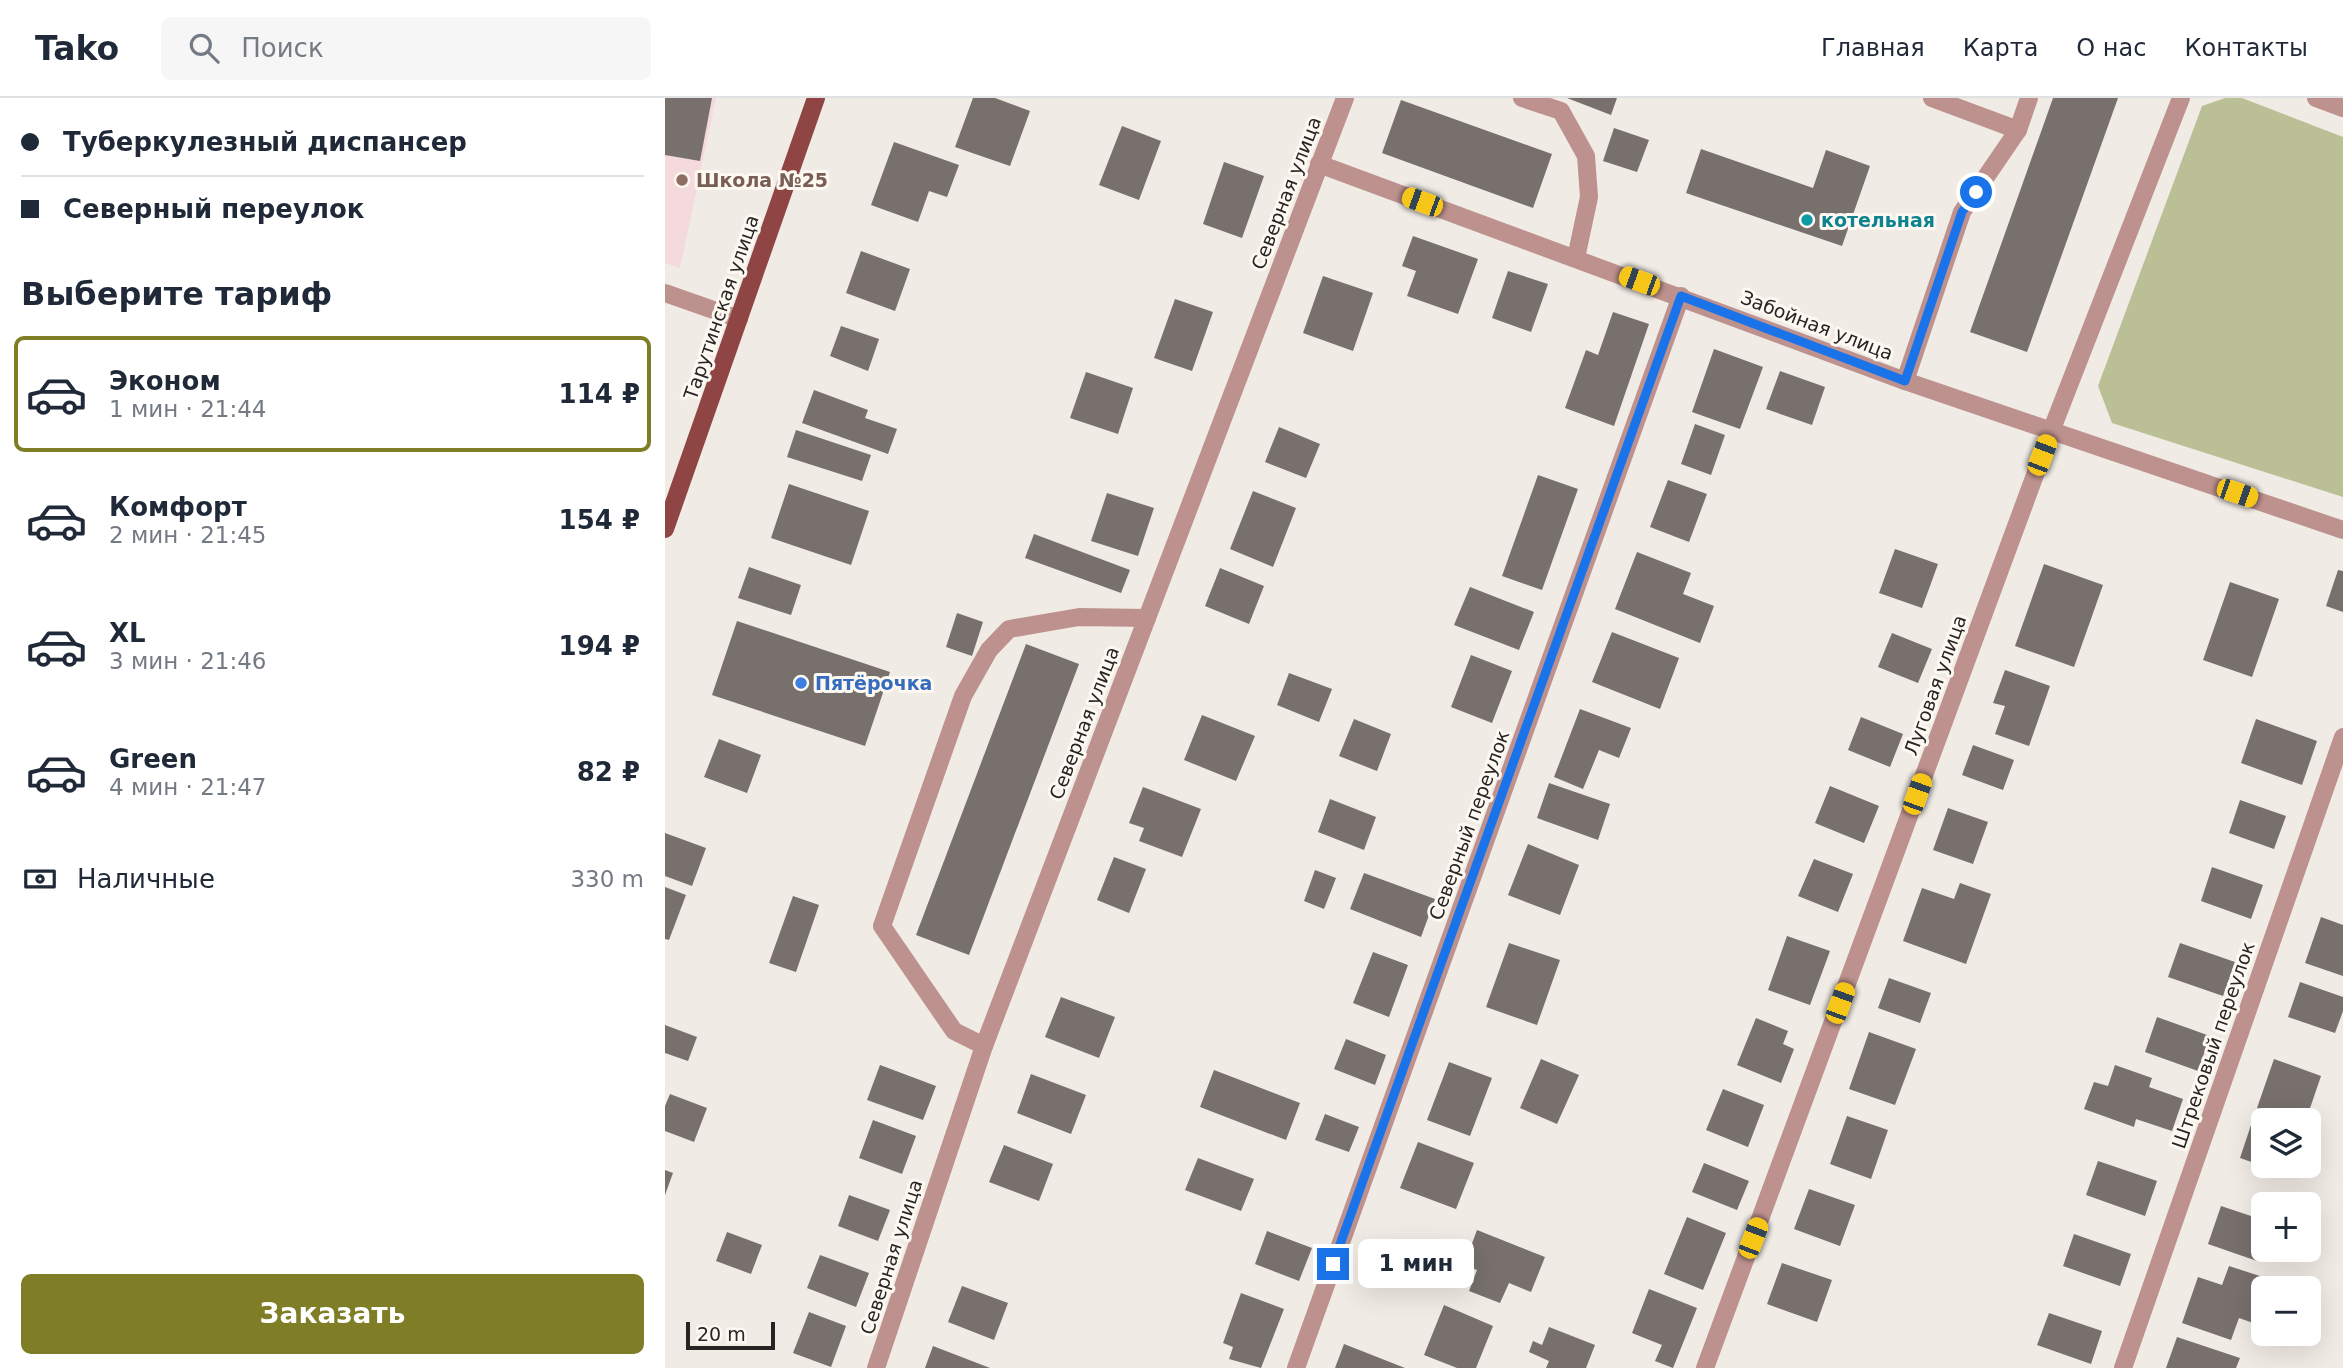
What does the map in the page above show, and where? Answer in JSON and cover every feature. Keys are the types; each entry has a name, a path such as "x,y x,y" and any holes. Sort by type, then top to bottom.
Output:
{"main road":[{"name":"Тарутинская улица","path":"665,529 816,98"}],"street":[{"name":"Северная улица","path":"876,1368 984,1046 1345,98"},
{"path":"1522,98 1561,105 1586,156 1589,197 1576,258"},
{"path":"1932,98 2018,130"},
{"path":"1905,381 1962,212 2018,130 2029,98"},
{"name":"Луговая улица","path":"1705,1368 2052,429 2181,98"},
{"path":"2316,98 2343,108"},
{"name":"Забойная улица","path":"1319,164 1905,381 2343,530"},
{"path":"665,293 739,319"},
{"name":"Северный переулок","path":"1296,1368 1681,296"},
{"path":"984,1046 954,1031 882,926 963,696 989,650 1009,629 1079,617 1147,618"},
{"name":"Штрековый переулок","path":"2123,1368 2343,737"}],"shaded area":[{"name":"Школа №25","path":"665,98 716,98 680,268 665,263"}],"green space":[{"path":"2225,98 2242,98 2343,137 2343,497 2112,423 2098,386 2202,106"}],"building":[{"path":"665,98 712,98 700,161 665,155"},
{"path":"973,98 995,98 1030,111 1010,166 955,147"},
{"path":"1567,98 1617,98 1611,115"},
{"path":"2053,98 2118,98 2027,352 1970,332"},
{"path":"1401,100 1552,154 1533,208 1382,153"},
{"path":"1122,126 1161,141 1139,200 1099,185"},
{"path":"1614,128 1649,140 1637,172 1603,161"},
{"path":"894,142 959,165 947,197 929,191 918,222 871,205"},
{"name":"котельная","path":"1701,149 1813,188 1826,150 1870,166 1842,246 1686,193"},
{"path":"1224,162 1264,176 1242,238 1203,224"},
{"path":"1413,236 1478,259 1458,314 1407,296 1416,271 1402,266"},
{"path":"861,251 910,269 895,311 846,293"},
{"path":"1508,271 1548,284 1531,332 1492,318"},
{"path":"1323,276 1373,293 1353,351 1303,333"},
{"path":"1175,299 1213,312 1192,371 1154,358"},
{"path":"1613,312 1649,324 1614,426 1565,408 1586,350 1598,355"},
{"path":"841,326 879,339 868,371 830,356"},
{"path":"1714,349 1763,367 1740,429 1692,412"},
{"path":"1780,371 1825,387 1812,425 1766,409"},
{"path":"1086,372 1133,388 1118,434 1070,418"},
{"path":"814,390 868,410 865,418 897,429 888,454 802,423"},
{"path":"1695,424 1725,435 1711,475 1681,464"},
{"path":"1279,427 1320,444 1306,478 1265,462"},
{"path":"796,430 871,455 862,481 787,457"},
{"path":"1538,475 1578,489 1542,590 1502,576"},
{"path":"1668,480 1707,494 1689,542 1650,527"},
{"path":"789,484 869,511 851,565 771,538"},
{"path":"1253,491 1296,508 1273,567 1230,549"},
{"path":"1107,493 1154,508 1138,556 1091,541"},
{"path":"1034,534 1130,570 1121,593 1025,558"},
{"path":"1895,549 1938,564 1922,608 1879,593"},
{"path":"1637,552 1691,573 1683,594 1714,606 1700,643 1615,609"},
{"path":"2044,564 2103,585 2074,667 2015,646"},
{"path":"749,567 801,585 791,615 738,598"},
{"path":"1220,568 1264,586 1249,624 1205,606"},
{"path":"2338,570 2343,571 2343,612 2326,606"},
{"path":"2230,582 2279,599 2252,677 2203,660"},
{"path":"1470,587 1534,612 1519,650 1454,625"},
{"path":"957,613 983,622 972,656 946,647"},
{"name":"Пятёрочка","path":"737,621 890,672 865,746 712,695"},
{"path":"1612,632 1679,658 1660,709 1592,682"},
{"path":"1892,633 1932,649 1918,683 1878,667"},
{"path":"1026,644 1079,664 969,955 916,935"},
{"path":"1471,655 1512,671 1492,723 1451,707"},
{"path":"2005,670 2050,686 2029,746 1995,734 2005,706 1993,703"},
{"path":"1289,673 1332,689 1319,722 1277,705"},
{"path":"1580,709 1631,728 1619,758 1599,750 1583,789 1554,777"},
{"path":"1202,715 1255,736 1236,781 1184,760"},
{"path":"1861,717 1903,734 1890,767 1848,750"},
{"path":"1354,719 1391,734 1377,771 1339,756"},
{"path":"2256,719 2317,741 2302,785 2241,763"},
{"path":"719,739 761,755 747,793 704,777"},
{"path":"1973,745 2014,760 2003,790 1962,775"},
{"path":"1549,783 1610,804 1598,840 1537,818"},
{"path":"1830,786 1879,806 1864,843 1815,823"},
{"path":"1143,787 1201,809 1182,857 1139,841 1144,828 1129,823"},
{"path":"1330,799 1376,817 1364,850 1318,832"},
{"path":"2240,800 2286,816 2274,849 2229,833"},
{"path":"1948,808 1988,822 1973,864 1933,850"},
{"path":"665,833 706,848 692,886 665,876"},
{"path":"1528,844 1579,865 1560,915 1508,895"},
{"path":"1114,857 1146,869 1129,913 1097,900"},
{"path":"1814,859 1853,874 1838,912 1798,896"},
{"path":"2212,867 2263,885 2251,919 2201,901"},
{"path":"1315,870 1336,878 1324,909 1304,901"},
{"path":"1364,873 1435,899 1421,937 1350,909"},
{"path":"1960,883 1991,894 1966,964 1903,941 1922,888 1954,899"},
{"path":"665,887 686,895 669,940 665,939"},
{"path":"793,896 819,905 796,972 769,963"},
{"path":"2321,917 2343,925 2343,976 2305,963"},
{"path":"1787,936 1830,951 1810,1005 1768,990"},
{"path":"1509,943 1560,960 1537,1025 1486,1007"},
{"path":"2180,943 2235,962 2223,996 2168,977"},
{"path":"1373,952 1408,965 1389,1017 1353,1003"},
{"path":"1889,978 1931,993 1920,1023 1878,1008"},
{"path":"2300,982 2343,997 2343,1011 2335,1033 2288,1017"},
{"path":"1061,997 1115,1017 1099,1058 1045,1037"},
{"path":"2157,1017 2210,1036 2198,1071 2145,1052"},
{"path":"1756,1018 1788,1031 1783,1044 1794,1049 1781,1083 1737,1065"},
{"path":"665,1025 697,1037 688,1061 665,1053"},
{"path":"1869,1032 1916,1049 1895,1105 1849,1089"},
{"path":"1346,1039 1386,1055 1375,1085 1334,1069"},
{"path":"1541,1059 1579,1075 1557,1124 1520,1108"},
{"path":"2274,1059 2321,1076 2310,1108 2257,1108"},
{"path":"1449,1062 1492,1078 1470,1136 1427,1120"},
{"path":"880,1065 936,1086 923,1120 867,1100"},
{"path":"2115,1065 2152,1078 2149,1087 2183,1099 2172,1131 2136,1119 2134,1127 2084,1109 2094,1082 2108,1086"},
{"path":"1214,1070 1300,1103 1286,1140 1200,1107"},
{"path":"1031,1074 1086,1095 1071,1134 1017,1113"},
{"path":"1723,1089 1764,1105 1748,1147 1706,1130"},
{"path":"670,1094 707,1108 694,1142 665,1131 665,1106"},
{"path":"1325,1114 1359,1127 1349,1152 1315,1140"},
{"path":"1847,1116 1888,1130 1871,1179 1830,1164"},
{"path":"873,1120 916,1136 902,1174 859,1158"},
{"path":"2251,1125 2251,1162 2240,1158"},
{"path":"1418,1142 1474,1163 1456,1209 1400,1188"},
{"path":"1004,1145 1053,1164 1039,1201 989,1182"},
{"path":"1198,1158 1254,1179 1241,1211 1185,1190"},
{"path":"2098,1161 2157,1181 2145,1216 2086,1195"},
{"path":"1704,1163 1749,1181 1737,1210 1692,1192"},
{"path":"665,1170 673,1173 665,1195"},
{"path":"1809,1189 1855,1205 1840,1246 1794,1229"},
{"path":"849,1195 890,1210 878,1241 838,1226"},
{"path":"2221,1206 2251,1216 2251,1259 2208,1244"},
{"path":"1687,1217 1726,1233 1703,1290 1664,1274"},
{"path":"1477,1230 1545,1257 1531,1292 1509,1283 1500,1303 1469,1291 1477,1270 1464,1265"},
{"path":"1267,1231 1312,1248 1299,1281 1255,1264"},
{"path":"727,1232 762,1245 751,1274 716,1261"},
{"path":"2074,1234 2131,1254 2120,1286 2063,1266"},
{"path":"820,1255 869,1273 856,1307 807,1288"},
{"path":"1782,1263 1832,1280 1817,1322 1767,1304"},
{"path":"2229,1266 2260,1276 2251,1276 2251,1322 2239,1318 2231,1340 2182,1323 2198,1277 2222,1285"},
{"path":"962,1286 1008,1303 994,1340 948,1322"},
{"path":"1649,1289 1697,1308 1673,1368 1655,1361 1662,1345 1632,1333"},
{"path":"1241,1293 1284,1309 1261,1368 1229,1359 1233,1347 1223,1343"},
{"path":"1444,1305 1493,1326 1476,1368 1457,1368 1424,1355"},
{"path":"809,1312 846,1326 831,1367 793,1353"},
{"path":"2049,1313 2102,1331 2091,1364 2037,1345"},
{"path":"1549,1327 1595,1345 1586,1368 1546,1368 1549,1361 1529,1352 1533,1341 1542,1345"},
{"path":"2177,1337 2240,1358 2236,1368 2166,1368"},
{"path":"1344,1344 1405,1368 1335,1368"},
{"path":"933,1346 990,1368 925,1368"}],"place":[{"name":"Школа №25","path":"682,180"},
{"name":"котельная","path":"1807,220"},
{"name":"Пятёрочка","path":"801,683"}],"route":[{"path":"1333,1264 1681,296 1905,381 1962,212 1976,192"}]}
